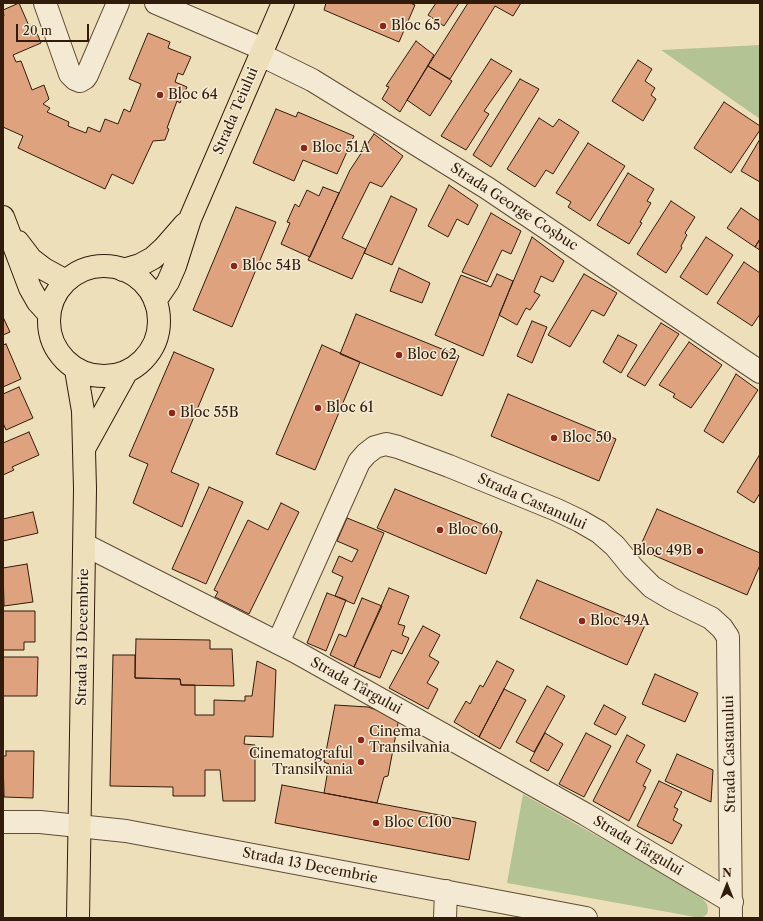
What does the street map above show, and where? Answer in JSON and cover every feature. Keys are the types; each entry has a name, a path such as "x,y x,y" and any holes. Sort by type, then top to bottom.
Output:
{"main road":[{"name":"Strada Teiului","path":"155,301 168,282 175,266 190,219 283,3"},
{"name":"Strada Teiului","path":"123,270 140,265 153,258 190,219"},
{"path":"4,220 19,244 31,259 44,269 66,281"},
{"path":"4,220 30,288 38,302 49,314"},
{"path":"108,266 123,270 134,276 146,286 155,301 158,314 158,328 153,346 142,360 127,371 109,376 93,376 76,370 63,359 54,345 49,330 49,314 56,295 66,281 79,272 93,267 108,266"},
{"name":"Strada 13 Decembrie","path":"76,370 83,411 85,447 85,545 78,918"},
{"name":"Strada 13 Decembrie","path":"85,447 127,371"}],"street":[{"path":"45,3 70,74 75,80 80,81 87,75 118,3"},
{"name":"Strada George Coșbuc","path":"156,3 262,52 312,80 487,188 760,372"},
{"name":"Strada Castanului","path":"278,643 359,462 375,447 386,444 398,447 449,466 551,507 599,532 616,546 633,568 652,587 672,599 711,618 722,628 728,637 732,910"},
{"name":"Strada Târgului","path":"85,545 278,643 585,814 732,910"},
{"path":"3,822 40,822 79,826"},
{"name":"Strada 13 Decembrie","path":"79,826 126,831 586,918"},
{"path":"445,918 446,891"}],"green space":[{"path":"760,45 760,119 661,50"},
{"path":"523,794 659,871 703,899 707,904 707,914 703,917 695,917 507,883"}],"building":[{"name":"Bloc 64","path":"19,3 29,26 34,26 41,43 13,55 16,62 21,61 32,90 44,85 49,99 43,104 50,108 47,112 69,122 68,126 86,133 88,127 100,132 105,119 118,124 124,109 130,112 141,84 129,79 148,33 170,42 168,48 191,57 183,75 178,73 175,82 187,87 180,103 177,101 167,128 169,129 165,140 153,141 133,184 112,174 105,189 18,148 23,136 3,127 3,10"},
{"name":"Bloc 65","path":"326,3 410,3 415,5 399,42 324,10"},
{"path":"436,3 459,3 444,26 428,15"},
{"path":"468,3 521,3 513,16 495,6 450,79 428,66"},
{"path":"416,41 434,55 400,112 382,99 389,87 386,86"},
{"path":"491,59 512,71 484,111 489,114 466,150 441,136"},
{"path":"638,60 652,69 645,81 655,88 651,95 656,99 643,121 612,101"},
{"path":"428,66 452,81 430,116 407,100"},
{"path":"520,79 539,89 491,167 473,155"},
{"path":"724,102 760,126 760,130 731,173 694,148"},
{"name":"Bloc 51A","path":"276,109 296,117 298,112 354,136 337,174 303,160 294,181 253,163"},
{"path":"539,118 553,127 559,119 579,132 553,174 546,170 535,187 507,169"},
{"path":"374,134 403,156 382,187 370,182 342,238 366,249 352,279 308,260 350,170"},
{"path":"760,139 760,182 741,171"},
{"path":"588,143 625,166 590,221 568,207 571,202 556,193"},
{"path":"628,173 654,189 647,201 651,203 640,222 642,223 629,244 597,225"},
{"path":"449,185 478,205 468,225 457,219 448,237 428,226"},
{"path":"323,187 339,193 310,257 281,244 290,223 287,222 295,204 299,207 307,190 319,196"},
{"path":"391,196 417,209 392,265 364,253"},
{"path":"671,201 695,217 685,233 687,235 681,246 682,248 666,273 637,254"},
{"name":"Bloc 54B","path":"236,207 276,222 232,327 193,310"},
{"path":"741,208 760,221 760,239 755,247 727,228"},
{"path":"491,213 521,231 511,254 502,250 487,282 462,272"},
{"path":"532,237 564,261 553,282 541,276 534,292 540,295 530,310 526,308 517,325 499,315"},
{"path":"706,237 733,255 707,295 680,277"},
{"path":"760,239 760,250 755,247"},
{"path":"744,262 760,273 760,314 752,326 717,303"},
{"path":"399,268 430,283 422,303 390,291"},
{"path":"497,274 513,281 483,356 435,335 461,275 491,287"},
{"path":"584,274 617,293 604,316 592,310 570,347 548,335"},
{"name":"Bloc 62","path":"356,314 459,356 442,396 340,354"},
{"path":"3,317 10,332 3,335"},
{"path":"532,321 547,327 532,363 517,356"},
{"path":"661,323 679,334 645,386 627,376"},
{"path":"618,335 637,345 621,373 603,362"},
{"path":"689,342 722,365 691,408 673,397 675,394 659,385"},
{"path":"6,344 21,379 3,387 3,345"},
{"name":"Bloc 61","path":"322,345 360,362 315,470 276,454"},
{"name":"Bloc 55B","path":"174,352 214,369 171,472 199,484 182,527 133,503 148,464 129,456"},
{"path":"736,374 758,390 723,443 704,431"},
{"path":"19,387 33,418 6,430 3,423 3,394"},
{"name":"Bloc 50","path":"508,394 616,439 599,481 491,436"},
{"path":"29,432 39,455 12,467 14,470 3,475 3,443"},
{"path":"760,454 760,493 754,503 737,492"},
{"path":"209,487 243,502 206,584 172,569"},
{"name":"Bloc 60","path":"395,489 502,532 486,574 377,528"},
{"path":"281,503 299,512 249,614 215,597 218,592 214,590 248,520 268,530"},
{"name":"Bloc 49B","path":"657,509 760,553 760,565 747,595 639,549"},
{"path":"33,512 38,533 3,541 3,519"},
{"path":"347,518 384,533 354,604 335,596 343,577 332,572 339,556 352,562 358,550 337,541"},
{"path":"27,564 33,602 4,606 3,568"},
{"name":"Bloc 49A","path":"537,580 645,625 627,665 520,618"},
{"path":"389,588 409,596 398,624 405,626 402,635 409,638 402,654 392,650 380,678 354,667"},
{"path":"327,593 346,600 326,651 307,643"},
{"path":"362,598 382,606 354,667 330,655 339,634 346,637"},
{"path":"3,611 35,611 35,642 24,642 24,650 3,650"},
{"path":"423,626 440,635 429,656 439,662 427,683 438,689 428,709 389,688"},
{"path":"136,639 210,640 210,649 232,649 234,686 181,685 180,679 135,678"},
{"path":"113,655 135,655 135,678 180,679 181,685 195,685 195,715 214,715 214,700 245,701 245,696 252,696 257,661 276,670 273,737 245,736 244,744 255,745 255,801 223,801 220,770 205,770 205,796 173,796 173,787 110,786"},
{"path":"3,657 38,657 37,696 3,696"},
{"path":"497,661 514,670 479,737 454,722 466,701 470,704 480,685 483,687"},
{"path":"655,674 698,693 685,722 642,704"},
{"path":"547,686 565,696 534,752 516,742"},
{"path":"504,689 526,700 500,749 479,737"},
{"name":"Cinema Transilvania","path":"335,705 368,707 399,718 388,776 384,777 377,803 324,793 329,764 324,762"},
{"path":"604,705 626,717 616,735 594,724"},
{"path":"545,733 563,744 548,771 530,761"},
{"path":"586,733 611,746 584,797 559,784"},
{"path":"627,735 645,745 636,762 651,770 643,786 646,787 629,821 593,801"},
{"path":"6,751 34,751 33,798 4,797 3,756 6,756"},
{"path":"677,754 713,770 711,802 665,781"},
{"path":"659,781 682,792 674,807 678,809 673,820 682,825 672,844 637,826"},
{"name":"Bloc C100","path":"282,785 476,822 469,860 275,823"}],"place":[{"name":"Bloc 65","path":"383,26"},
{"name":"Bloc 64","path":"160,95"},
{"name":"Bloc 51A","path":"304,148"},
{"name":"Bloc 54B","path":"234,266"},
{"name":"Bloc 62","path":"399,355"},
{"name":"Bloc 61","path":"318,408"},
{"name":"Bloc 55B","path":"172,413"},
{"name":"Bloc 50","path":"554,438"},
{"name":"Bloc 60","path":"440,530"},
{"name":"Bloc 49B","path":"700,551"},
{"name":"Bloc 49A","path":"582,621"},
{"name":"Cinema Transilvania","path":"361,740"},
{"name":"Cinematograful Transilvania","path":"361,762"},
{"name":"Bloc C100","path":"376,823"}]}
